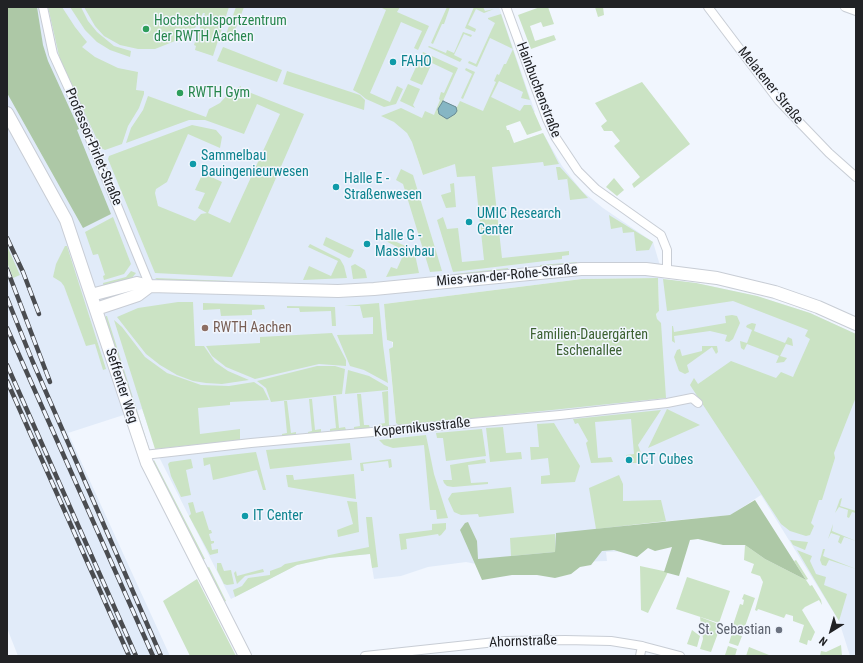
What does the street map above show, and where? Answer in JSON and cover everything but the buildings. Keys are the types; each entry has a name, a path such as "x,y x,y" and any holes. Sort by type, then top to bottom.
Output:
{"street":[{"name":"Professor-Pirlet-Straße","path":"43,7 52,54 74,100 150,286"},
{"name":"Hainbuchenstraße","path":"506,7 547,119 556,138 578,171 596,189 661,234 667,250 666,270"},
{"name":"Melatener Straße","path":"708,7 779,101 824,148 856,177"},
{"path":"845,7 856,11"},
{"name":"Seffenter Weg","path":"7,113 66,220 144,455 245,656"},
{"name":"Mies-van-der-Rohe-Straße","path":"91,295 137,283 150,286 338,291 374,290 581,269 666,270 717,278 775,292 818,307 856,324"},
{"path":"96,309 138,295 150,286"},
{"name":"Kopernikusstraße","path":"144,455 251,443 368,434 560,415 667,403 692,398 698,403"},
{"name":"Ahornstraße","path":"365,656 505,641 604,641 642,646 680,656"},
{"path":"640,656 642,646"}],"shaded area":[{"name":"RWTH Aachen","path":"7,7 499,7 535,112 416,154 423,175 543,133 562,166 582,191 603,208 653,242 664,279 696,283 757,296 810,313 856,334 856,656 850,656 839,621 761,495 731,515 628,525 630,551 606,552 607,561 481,565 466,562 428,567 401,576 374,579 370,554 329,558 297,565 231,599 158,455 142,409 68,433 170,656 18,656 7,628","holes":["658,278 659,311 656,314 657,319 396,423 389,350 393,347 392,342 387,340 384,304 582,279"]}],"green space":[{"path":"7,7 37,7 43,45 48,61 79,129 77,130 111,214 83,228 7,93"},
{"path":"48,7 62,7 87,42 82,47 95,57 118,68 138,72 136,90 144,91 144,94 139,108 128,126 122,144 105,150 101,148 60,60"},
{"path":"70,7 81,7 88,21 97,32 114,46 131,51 130,57 110,50 97,42 85,30"},
{"name":"Hochschulsportzentrum der RWTH Aachen","path":"84,7 229,7 213,56 195,50 196,46 194,45 205,13 203,13 196,27 175,41 155,49 138,49 120,45 104,36 95,26"},
{"path":"236,7 244,7 234,33 236,36 234,40 225,37"},
{"path":"380,7 400,7 397,12 429,26 418,50 414,48 422,31 401,22 370,93 390,102 397,86 403,89 396,104 384,107 366,99 353,90 386,10"},
{"path":"447,7 450,7 444,24 442,24 433,44 431,43"},
{"path":"474,7 483,7 485,11 494,9 484,13 476,9 468,25 476,29 475,32 465,28"},
{"path":"540,7 548,7 554,24 543,27 541,22 530,26 535,41 554,35 556,40 531,49 518,15"},
{"path":"595,7 603,7 604,15 598,17"},
{"path":"501,14 513,49 490,38 477,67 468,63 469,61 476,64 495,23 488,18"},
{"path":"463,32 472,35 471,37 464,34 454,55 462,59 460,62 428,47 429,46 446,53 447,50 454,53"},
{"path":"223,47 282,70 277,82 217,61"},
{"path":"513,49 530,100 521,98 523,92 499,81 491,97 520,111 524,105 531,105 542,130 527,135 520,121 506,126 507,130 509,130 514,143 543,133 559,164 544,166 543,162 492,167 502,258 569,251 569,255 562,256 562,259 453,272 437,220 443,217 447,229 458,228 462,262 484,260 475,176 457,177 455,164 423,175 412,142 407,133 394,122 381,116 401,108 422,118 425,111 434,115 440,100 441,92 444,93 453,73 432,63 422,85 410,80 423,52 458,68 443,101 457,107 460,101 483,111 496,82 494,81 497,74 499,75"},
{"path":"466,68 475,72 463,99 461,98 472,74 465,70"},
{"path":"287,71 360,95 365,100 364,110 283,84"},
{"path":"642,82 690,144 634,188 632,184 640,177 614,146 620,141 612,131 604,131 601,126 607,121 595,103"},
{"path":"408,84 420,89 413,105 415,108 400,101"},
{"path":"241,86 241,89 304,114 244,251 232,277 155,273 108,159 109,156 192,125 216,130 222,137 220,148 188,134 167,182 156,189 155,193 158,206 195,221 201,214 207,213 198,208 205,193 195,190 203,173 222,182 208,213 230,223 280,114 257,104 244,134 205,120 189,120 126,143 131,128 143,110 148,96 206,117 209,109 220,103 231,91"},
{"path":"556,167 560,167 588,198 570,200 567,177 567,179 558,180"},
{"path":"401,169 413,175 442,271 430,272 403,184 396,180"},
{"path":"614,178 624,190 617,196 606,187"},
{"path":"454,183 456,207 446,208 441,195 451,192 450,184"},
{"path":"609,215 653,242 649,250 636,251 634,232 623,233 622,227 611,229"},
{"path":"113,217 131,264 124,274 104,280 103,276 105,275 98,254 93,255 85,232"},
{"path":"379,234 414,250 419,273 386,277 391,267 397,269 405,251 378,237"},
{"path":"326,237 354,250 351,257 349,258 323,245"},
{"path":"310,244 340,259 344,266 347,278 303,280 309,266 331,276 338,261 308,247"},
{"path":"7,246 20,275 13,278 7,262"},
{"path":"65,246 67,246 106,369 103,370 95,344 86,346 64,286 53,277 56,264"},
{"path":"577,262 577,264 540,267 540,265"},
{"path":"355,264 365,270 367,278 353,279 351,266"},
{"path":"508,268 508,271 455,276 454,274"},
{"path":"131,271 136,273 130,280 104,288 103,283 126,277"},
{"path":"155,278 229,281 229,284 159,281"},
{"name":"Familien-Dauergärten Eschenallee","path":"658,278 659,311 656,314 657,319 661,323 666,398 400,426 396,423 389,349 393,347 393,342 387,340 384,304 582,279"},
{"path":"663,279 696,283 757,296 810,313 856,334 856,397 834,453 835,458 822,500 819,500 811,523 814,526 810,535 806,536 790,531 781,524 690,385 694,378 698,384 731,361 776,378 781,372 793,377 810,339 805,336 808,330 733,301 667,311"},
{"path":"178,302 193,302 195,346 204,346 215,362 228,371 249,380 222,384 206,383 193,381 177,375 160,365 146,354 117,317 138,308"},
{"path":"203,303 264,305 265,309 252,310 252,315 221,316 220,309 203,310"},
{"path":"379,303 388,383 364,370 350,366 337,335 373,334 373,317 363,318 360,306 344,306"},
{"path":"287,306 335,307 336,326 332,326 331,311 300,312 299,308 287,308"},
{"path":"106,316 149,448 146,446 104,320"},
{"path":"725,316 737,316 740,323 733,339 729,342 725,341 727,335 710,331 674,336 675,343 672,341 672,326 674,332 726,323"},
{"path":"114,320 122,327 145,357 167,373 201,385 229,386 254,382 263,388 269,400 230,402 230,405 198,408 200,434 240,429 240,440 155,449"},
{"path":"752,323 756,324 754,331 785,343 788,337 792,339 793,346 786,344 780,356 787,358 784,362 776,363 779,356 747,344 744,350 741,348 740,341 747,343 752,330 746,327"},
{"path":"332,333 346,360 346,366 319,364 255,379 226,367 212,356 206,346 260,343 260,337"},
{"path":"702,346 717,346 718,352 716,354 712,347 687,365 689,372 685,374 679,371 674,357 677,350 680,349 682,356 702,351"},
{"path":"317,366 335,366 345,369 342,394 271,402 266,388 257,381"},
{"path":"348,370 369,376 388,387 388,390 345,394"},
{"path":"388,391 389,426 380,426 379,424 385,423 382,392"},
{"path":"357,394 361,394 364,425 369,425 370,428 354,429 354,427 360,426"},
{"path":"333,396 336,396 339,428 345,427 346,430 330,431 330,429 336,428"},
{"path":"309,399 312,399 315,430 321,429 321,432 308,434 308,432 312,431"},
{"path":"284,401 287,401 291,433 296,432 296,435 282,436 282,434 287,433"},
{"path":"667,409 700,425 648,448"},
{"path":"661,410 638,445 645,463 631,463 626,455 634,454 631,419 595,422 598,458 611,457 613,462 591,463 586,443 588,441 578,423 575,424 573,419"},
{"path":"554,423 580,466 575,482 541,484 541,476 550,475 548,458 531,460 530,447 539,447 537,424"},
{"path":"503,427 506,453 521,452 522,459 490,462 486,428"},
{"path":"482,429 486,456 446,461 443,438 437,438 436,433"},
{"path":"426,435 434,474 448,518 437,519 436,510 430,510 424,445 393,448 384,445 379,440"},
{"path":"350,443 352,460 270,469 266,450"},
{"path":"256,452 266,490 263,490 257,470 213,480 210,464 204,466 203,458"},
{"path":"191,459 193,468 186,470 191,495 181,497 171,476 168,464 170,462"},
{"path":"391,459 392,467 389,468 388,461 363,464 364,471 361,471 360,463"},
{"path":"485,459 486,463 468,465 471,483 488,482 488,484 453,487 447,486 444,483 443,480 452,480 450,465"},
{"path":"154,460 205,559 201,560 153,463"},
{"path":"354,474 356,499 288,487 286,475 293,475 294,480"},
{"path":"619,475 623,484 623,501 661,500 666,521 596,529 589,488"},
{"path":"511,487 514,513 479,517 478,514 461,515 454,512 448,499 452,493"},
{"path":"842,498 840,506 856,511 856,513 852,512 849,518 847,517 848,510 839,507 835,513 840,499"},
{"path":"755,500 806,580 765,559 745,545 723,545 698,539 690,540 679,576 664,572 672,547 655,551 648,548 637,557 614,550 602,551 591,565 580,567 571,574 555,578 537,575 512,575 482,580 460,530 465,523 468,522 477,541 478,559 555,552 556,533 730,515"},
{"path":"347,501 357,502 359,532 338,537 337,530 353,524"},
{"path":"193,502 196,513 203,511 209,530 211,530 212,533 209,534 211,541 214,541 214,543 211,544 212,550 218,549 218,553 210,555 189,516 191,514 188,503"},
{"path":"366,517 372,517 378,567 372,568 370,554 329,558 297,565 235,597 233,590 242,586 248,578 270,575 270,571 285,564 369,547"},
{"path":"446,523 446,529 441,535 439,536 438,534 406,539 407,549 401,550 399,534 432,530 432,524"},
{"path":"833,524 832,531 856,541 844,537 841,544 838,542 840,536 831,533 828,539"},
{"path":"555,534 555,552 511,556 510,538"},
{"path":"790,540 808,542 805,550 793,545"},
{"path":"745,545 765,559 806,580 810,586 812,585 821,600 822,605 819,600 802,610 815,632 811,641 808,640 807,645 799,642 804,625 793,621 793,616 786,614 784,618 758,609 757,611 755,610 763,582 760,576 751,573 754,564 744,560"},
{"path":"823,549 825,549 823,556 856,569 829,560 826,566 822,565 820,560"},
{"path":"797,550 812,556 810,561 816,574 826,577 824,585 847,594 839,621"},
{"path":"796,560 808,579 806,580 794,561"},
{"path":"217,563 221,563 224,571 231,570 234,584 224,584 217,570"},
{"path":"640,566 668,572 648,613 641,610"},
{"path":"209,567 226,601 222,603 205,569"},
{"path":"263,569 264,572 245,576 237,584 234,573 236,571 237,576"},
{"path":"687,577 730,591 719,623 676,609"},
{"path":"197,579 236,656 190,656 163,601"},
{"path":"744,594 755,598 743,632 732,628 740,604 743,605 744,600 742,599"},
{"path":"700,617 721,625 711,652 700,649 703,639"},
{"path":"692,630 700,636 697,647 687,644"},
{"path":"732,633 742,636 738,646 729,643"},
{"path":"841,645 842,656 820,656 821,651 826,652"},
{"path":"728,646 737,649 735,656 725,655"},
{"path":"749,647 769,655 769,656 746,656"}],"water":[{"path":"443,101 456,107 457,111 447,119 439,114 438,109"}],"railway":[{"path":"7,238 23,272 39,314"},
{"path":"7,269 50,382"},
{"path":"7,298 32,360 161,656"},
{"path":"7,328 153,656"},
{"path":"7,365 136,656"},
{"path":"7,381 129,656"}],"place":[{"name":"Hochschulsportzentrum der RWTH Aachen","path":"146,29"},
{"name":"FAHO","path":"393,62"},
{"name":"RWTH Gym","path":"180,93"},
{"name":"Sammelbau Bauingenieurwesen","path":"193,164"},
{"name":"Halle E - Straßenwesen","path":"336,187"},
{"name":"UMIC Research Center","path":"469,222"},
{"name":"Halle G - Massivbau","path":"367,244"},
{"name":"RWTH Aachen","path":"205,328"},
{"name":"ICT Cubes","path":"629,460"},
{"name":"IT Center","path":"245,516"},
{"name":"St. Sebastian","path":"779,630"}]}
